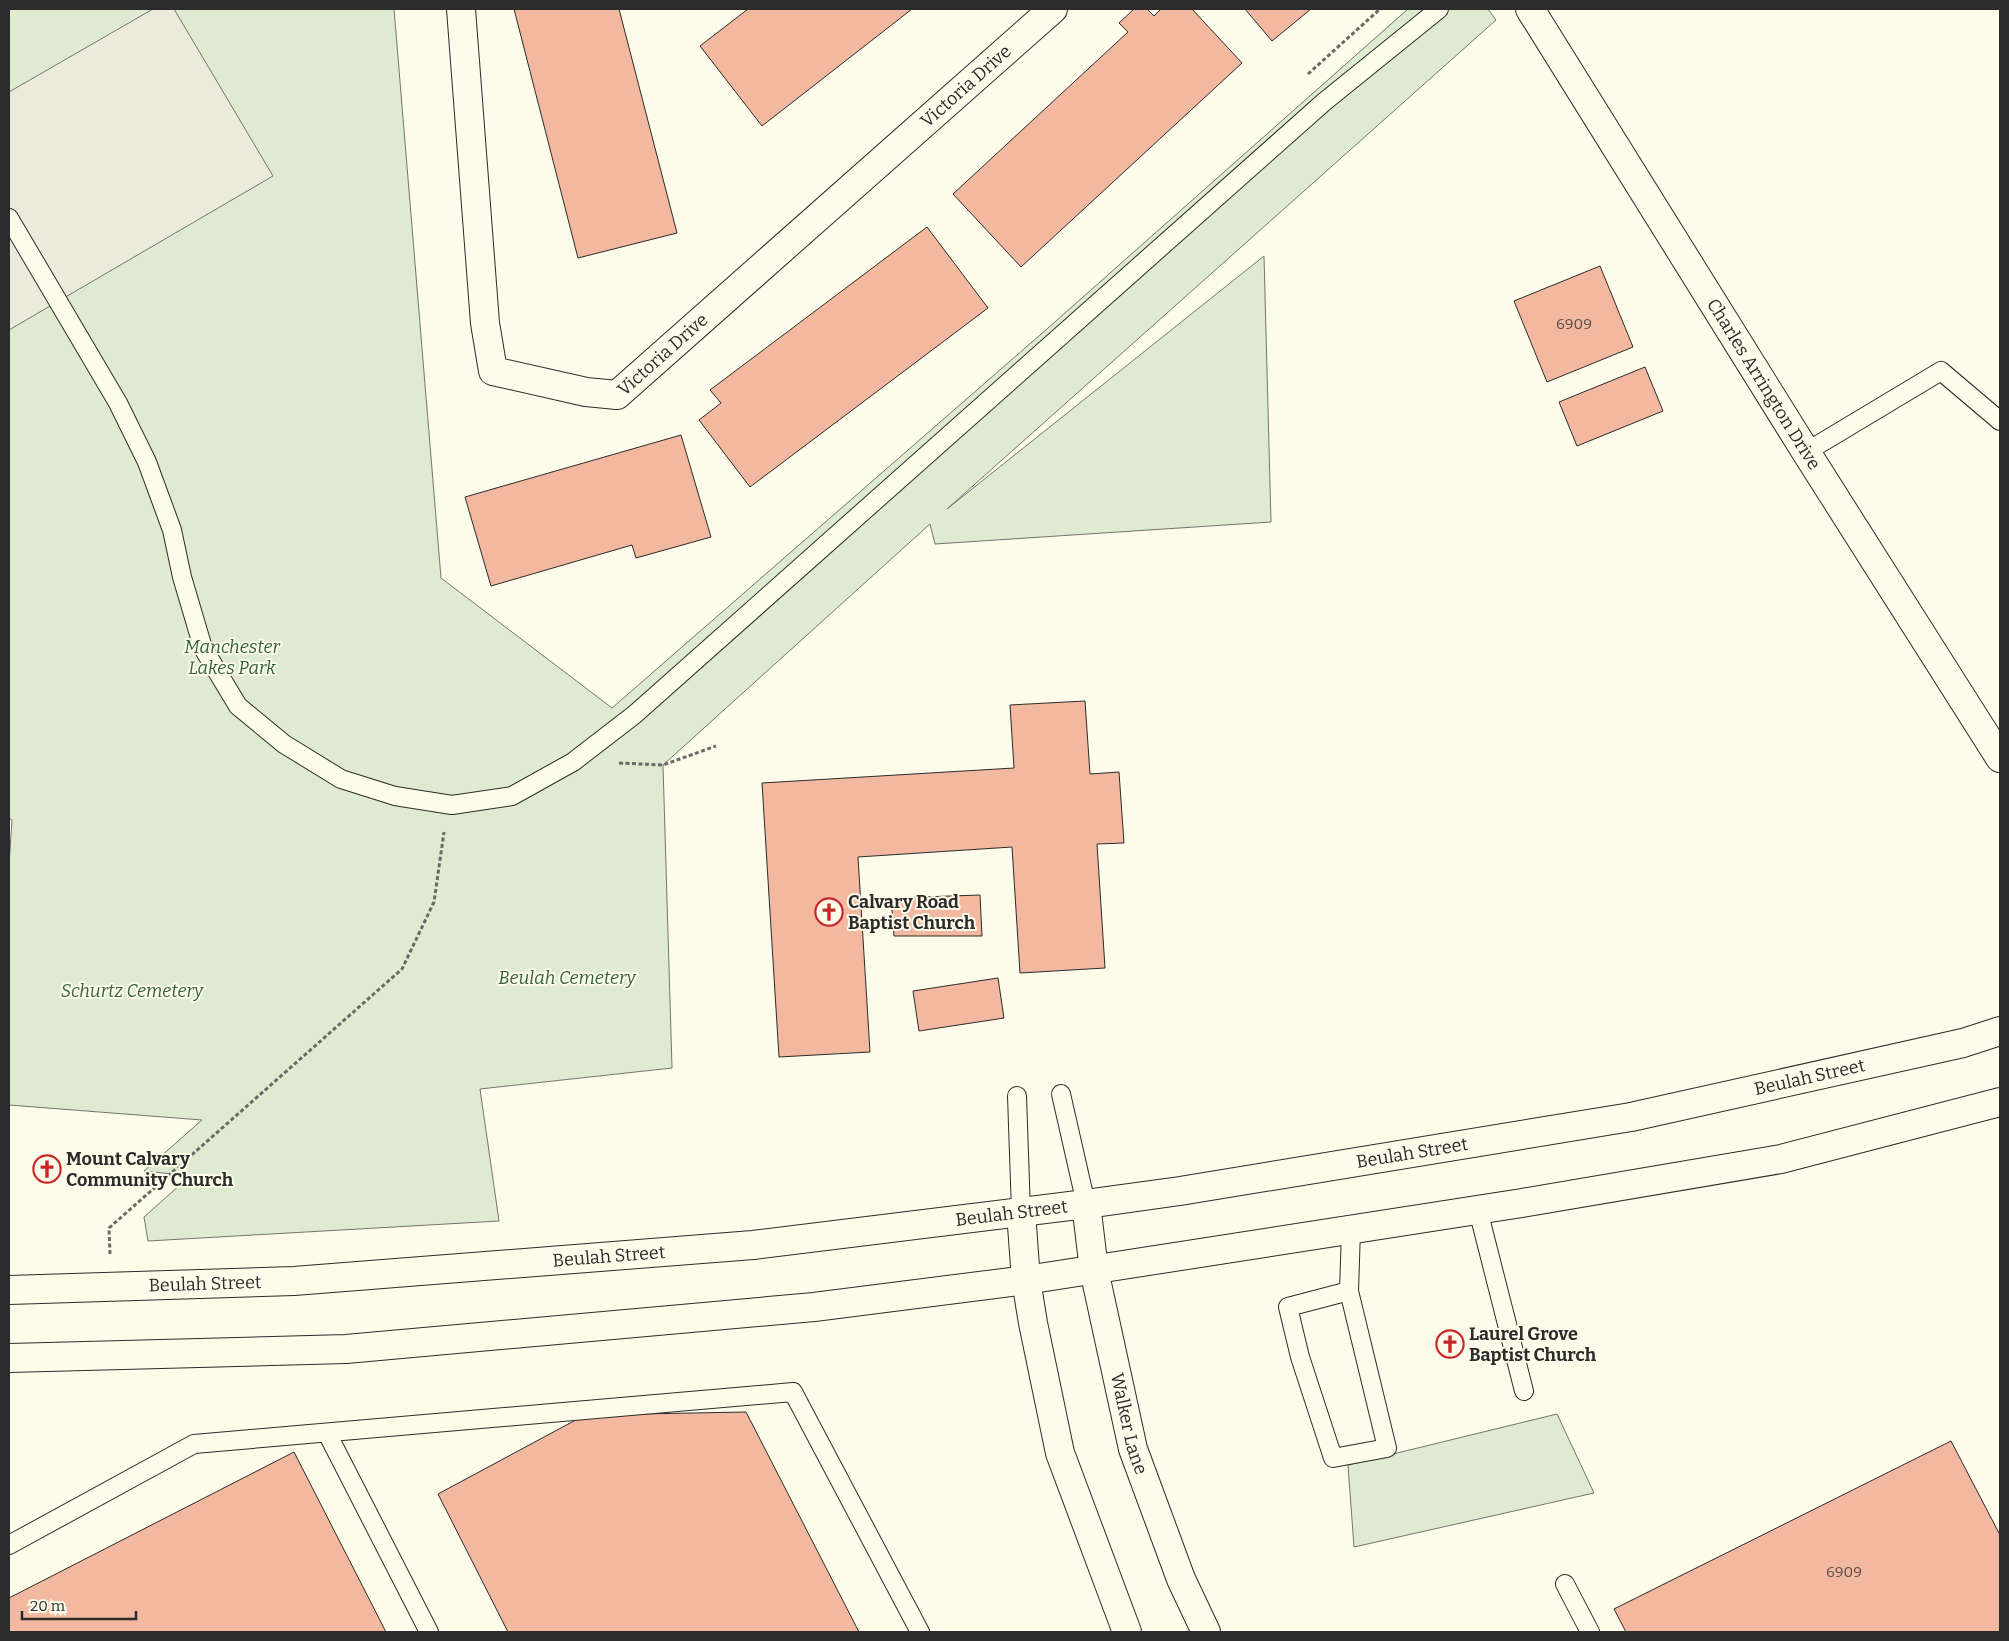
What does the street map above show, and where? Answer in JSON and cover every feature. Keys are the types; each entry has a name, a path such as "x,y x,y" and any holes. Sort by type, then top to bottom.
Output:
{"main road":[{"name":"Victoria Drive","path":"461,9 484,323 493,371 586,392 617,395 1053,9"},
{"name":"Charles Arrington Drive","path":"1530,9 1806,452 2000,758"},
{"name":"Beulah Street","path":"9,1290 192,1286 304,1280 753,1245 1086,1204 1180,1191 1631,1117 1962,1043 2000,1031"},
{"path":"9,1358 346,1349 814,1307 1026,1280 1478,1210 1781,1159 2000,1102"},
{"name":"Walker Lane","path":"1086,1204 1094,1270 1133,1449 1182,1579 1206,1632"},
{"path":"1021,1212 1026,1280 1060,1453 1128,1632"}],"lane":[{"path":"9,218 118,403 148,462 172,530 182,576 202,648 238,706 284,744 341,779 395,796 452,805 512,796 573,762 634,714 1324,102 1439,9"},
{"path":"1806,452 1941,371 2000,421"},
{"path":"1061,1094 1086,1204"},
{"path":"1017,1096 1021,1212"},
{"path":"1478,1210 1524,1391"},
{"path":"1349,1291 1288,1307 1300,1357 1333,1458 1387,1448 1349,1291 1352,1230"},
{"path":"9,1545 194,1444 793,1392 920,1632"},
{"path":"327,1433 430,1632"},
{"path":"1565,1584 1590,1632"}],"path":[{"path":"573,762 663,765 716,746"},
{"path":"110,1254 110,1228 402,969 434,902 446,804"}],"green space":[{"path":"9,9 394,9 441,578 612,708 1048,328 1408,9 1488,9 1496,20 947,509 1264,256 1271,522 935,544 930,524 663,765 672,1068 480,1089 499,1221 148,1241 144,1217 190,1176 144,1171 202,1120 9,1105 9,866 12,820 9,818"},
{"path":"1557,1414 1594,1493 1354,1547 1348,1465"}],"shaded area":[{"path":"153,9 174,9 273,176 9,330 9,92"}],"building":[{"path":"514,9 619,9 677,233 578,258"},
{"path":"748,9 912,9 762,126 700,46"},
{"path":"1134,9 1147,9 1154,16 1161,9 1192,9 1242,63 1021,267 953,194 1128,32 1119,23"},
{"path":"1245,9 1311,9 1272,41"},
{"path":"927,227 988,308 750,487 699,420 721,403 710,390"},
{"path":"1600,266 1633,347 1547,382 1514,301"},
{"path":"1645,367 1663,411 1577,446 1559,402"},
{"path":"681,435 711,537 636,558 632,545 491,586 465,497"},
{"path":"1085,701 1090,774 1119,772 1124,843 1097,844 1105,968 1020,973 1012,847 858,857 870,1052 779,1057 762,783 1014,768 1010,705"},
{"path":"980,895 982,936 894,936 891,898"},
{"path":"998,978 1004,1018 919,1031 913,991"},
{"path":"746,1412 859,1632 508,1632 438,1494 585,1415"},
{"path":"1951,1441 2000,1535 2000,1632 1626,1632 1614,1609"},
{"path":"294,1452 386,1632 9,1632 9,1598"}],"place":[{"name":"Calvary Road Baptist Church","path":"829,912"},
{"name":"Mount Calvary Community Church","path":"47,1169"},
{"name":"Laurel Grove Baptist Church","path":"1450,1344"}],"park label":[{"name":"Manchester Lakes Park","path":"232,658"},
{"name":"Beulah Cemetery","path":"567,978"},
{"name":"Schurtz Cemetery","path":"132,991"}]}
